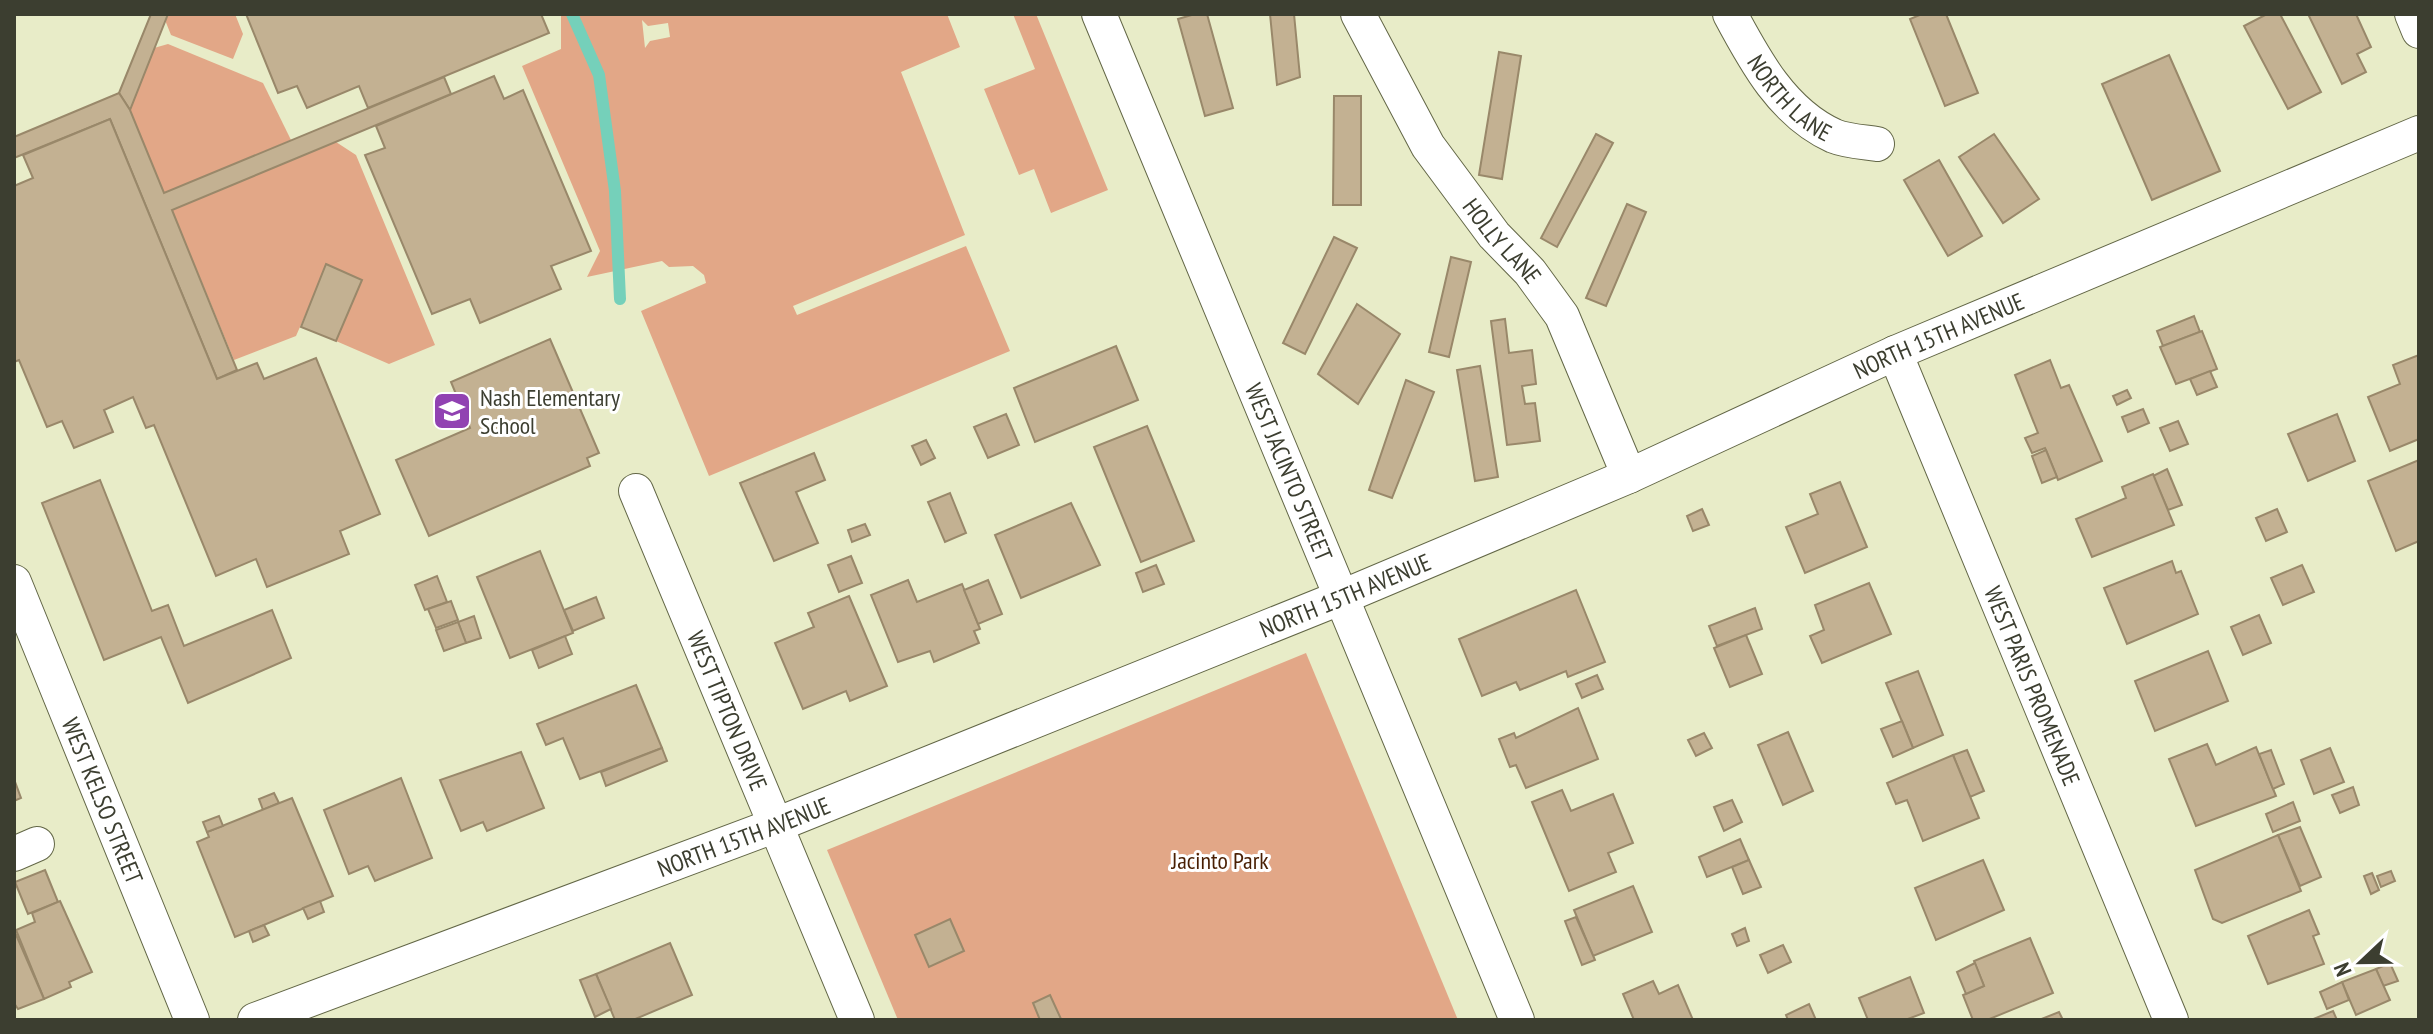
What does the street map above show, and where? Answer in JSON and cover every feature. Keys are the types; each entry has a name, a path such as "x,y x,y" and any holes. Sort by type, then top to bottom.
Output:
{"street":[{"name":"WEST JACINTO STREET","path":"1099,14 1517,1020"},
{"name":"HOLLY LANE","path":"1358,14 1428,146 1494,235 1530,272 1562,316 1629,476"},
{"name":"NORTH LANE","path":"1730,14 1758,67 1803,118 1837,137 1877,144"},
{"path":"2412,14 2419,31"},
{"name":"NORTH 15TH AVENUE","path":"255,1020 776,825 1342,597 1629,476 1895,353 2419,133"},
{"name":"WEST PARIS PROMENADE","path":"1895,353 2171,1020"},
{"name":"WEST TIPTON DRIVE","path":"636,491 857,1020"},
{"name":"WEST KELSO STREET","path":"14,582 192,1020"}],"green space":[{"path":"168,14 235,14 243,34 233,59 171,35 165,20"},
{"path":"561,14 947,14 960,47 901,72 965,235 793,306 797,315 966,246 1010,351 709,476 641,311 706,283 704,275 693,266 669,267 662,261 587,277 600,251 522,66 561,49","holes":["642,20 648,26 668,23 670,37 650,41 645,48"]},
{"path":"1013,14 1036,14 1108,190 1051,213 1034,169 1019,175 984,89 1035,69"},
{"path":"168,44 263,83 291,140 164,193 130,110 154,48"},
{"path":"336,142 356,155 435,345 389,364 336,341 361,280 327,265 296,336 234,360 172,210"},
{"name":"Jacinto Park","path":"1306,653 1458,1020 898,1020 827,850"}],"building":[{"path":"151,14 168,14 130,110 119,93"},
{"path":"246,14 541,14 549,33 368,108 359,86 307,108 297,86 278,93"},
{"path":"1207,14 1233,108 1205,116 1178,19"},
{"path":"1270,14 1294,14 1300,77 1277,85"},
{"path":"1922,14 1946,14 1978,93 1945,106 1910,19"},
{"path":"2267,14 2280,14 2321,92 2288,109 2244,26"},
{"path":"2308,14 2356,14 2371,47 2357,54 2366,72 2342,84"},
{"path":"1499,52 1521,56 1502,179 1479,175"},
{"path":"2169,55 2220,171 2152,200 2102,84"},
{"path":"494,76 504,99 523,90 591,251 551,266 561,289 480,323 470,299 432,314 365,155 385,148 376,126"},
{"path":"444,77 451,94 172,210 237,370 217,379 110,119 14,158 14,137 119,93 130,110 164,193"},
{"path":"1334,96 1361,96 1361,205 1333,205"},
{"path":"110,119 217,379 257,363 264,379 316,358 380,514 340,531 349,554 267,587 256,559 216,576 154,425 146,428 133,397 104,410 113,432 74,448 62,421 47,427 19,360 14,362 14,186 33,178 23,155"},
{"path":"1596,134 1613,143 1557,247 1541,238"},
{"path":"1994,134 2039,199 2003,223 1959,157"},
{"path":"1939,160 1982,236 1948,256 1904,180"},
{"path":"1627,204 1646,212 1606,306 1586,298"},
{"path":"1334,237 1357,248 1305,354 1283,343"},
{"path":"1451,257 1471,262 1449,357 1429,352"},
{"path":"326,264 362,280 336,341 301,327"},
{"path":"1357,304 1400,334 1358,404 1318,374"},
{"path":"2194,316 2200,332 2163,346 2157,331"},
{"path":"1505,319 1509,353 1532,350 1536,384 1522,386 1525,404 1535,403 1540,441 1507,445 1491,321"},
{"path":"2202,331 2217,369 2176,384 2160,347"},
{"path":"550,339 599,453 587,458 590,466 429,536 396,460 470,428 451,382"},
{"path":"1116,346 1138,400 1035,442 1014,388"},
{"path":"2419,355 2419,439 2390,451 2368,397 2400,384 2393,365"},
{"path":"2050,360 2061,388 2069,385 2102,461 2058,480 2045,448 2032,453 2025,438 2038,433 2015,375"},
{"path":"1480,366 1498,477 1475,481 1457,370"},
{"path":"2210,371 2217,387 2197,395 2190,379"},
{"path":"1406,380 1434,392 1392,498 1369,490"},
{"path":"2127,390 2131,398 2117,405 2113,396"},
{"path":"2143,409 2149,423 2128,432 2122,417"},
{"path":"1006,414 1019,445 988,458 974,427"},
{"path":"2337,414 2355,461 2308,481 2288,434"},
{"path":"2178,421 2188,444 2170,451 2160,428"},
{"path":"1147,426 1194,541 1141,562 1094,447"},
{"path":"926,440 935,458 921,465 912,446"},
{"path":"2046,450 2057,477 2042,483 2032,456"},
{"path":"814,453 825,480 796,492 818,543 774,561 740,483"},
{"path":"2419,460 2419,541 2396,551 2368,481"},
{"path":"2167,469 2182,505 2168,510 2153,476"},
{"path":"2153,474 2174,525 2092,557 2076,519 2126,498 2122,487"},
{"path":"100,480 152,611 168,605 184,646 272,610 291,658 188,703 161,637 104,660 42,503"},
{"path":"1840,482 1867,547 1805,573 1786,527 1818,514 1810,494"},
{"path":"950,493 966,533 945,542 928,502"},
{"path":"1071,503 1100,565 1021,598 995,535"},
{"path":"1702,509 1709,525 1693,531 1687,516"},
{"path":"2277,509 2287,532 2266,541 2256,518"},
{"path":"865,524 870,535 852,542 848,530"},
{"path":"540,551 573,633 510,658 477,577"},
{"path":"851,556 862,583 839,592 828,565"},
{"path":"2172,561 2176,573 2181,571 2198,614 2127,644 2104,588"},
{"path":"1156,565 1164,584 1143,592 1136,573"},
{"path":"2302,565 2314,592 2283,605 2271,578"},
{"path":"437,576 447,602 425,610 415,585"},
{"path":"908,580 917,602 962,584 980,629 974,631 979,643 934,662 930,651 898,662 871,595"},
{"path":"988,580 1002,614 978,624 964,590"},
{"path":"1869,583 1891,634 1822,663 1810,636 1824,630 1815,605"},
{"path":"1576,590 1605,662 1568,677 1566,671 1520,690 1516,682 1482,696 1459,639"},
{"path":"849,596 887,686 850,701 846,691 803,709 775,643 814,627 808,613"},
{"path":"596,597 604,618 573,631 564,610"},
{"path":"451,601 458,620 436,628 428,609"},
{"path":"1755,608 1762,629 1717,646 1709,626"},
{"path":"2259,615 2271,643 2243,655 2231,627"},
{"path":"474,616 481,638 466,643 458,622"},
{"path":"458,622 466,643 444,651 436,630"},
{"path":"1746,635 1762,674 1730,687 1714,648"},
{"path":"565,636 572,654 539,668 532,650"},
{"path":"2208,651 2228,701 2155,731 2135,681"},
{"path":"1918,671 1943,735 1913,748 1886,683"},
{"path":"1597,675 1603,689 1582,698 1576,684"},
{"path":"636,685 662,748 580,779 563,738 546,745 537,724"},
{"path":"1578,708 1598,759 1526,788 1516,765 1510,767 1499,739 1514,733 1516,738"},
{"path":"1902,721 1913,748 1893,757 1881,729"},
{"path":"1788,732 1813,791 1783,805 1758,745"},
{"path":"1704,733 1712,748 1696,756 1688,740"},
{"path":"2207,744 2216,765 2256,747 2276,796 2196,826 2169,759"},
{"path":"662,748 667,761 606,786 601,772"},
{"path":"2330,748 2344,782 2314,794 2301,760"},
{"path":"1967,750 1984,791 1970,797 1953,755"},
{"path":"2271,750 2284,784 2273,789 2259,754"},
{"path":"521,752 544,808 487,831 483,822 461,831 440,780"},
{"path":"1953,755 1979,818 1923,841 1907,800 1896,804 1887,783"},
{"path":"401,778 432,858 375,881 368,866 349,874 324,810"},
{"path":"14,779 21,798 14,801"},
{"path":"2353,787 2359,805 2340,813 2332,795"},
{"path":"1562,790 1571,811 1613,794 1633,843 1608,853 1616,872 1569,891 1532,802"},
{"path":"274,793 279,803 263,810 259,799"},
{"path":"292,798 333,896 235,937 197,842 209,837 207,832"},
{"path":"1732,800 1742,822 1724,831 1714,807"},
{"path":"2293,802 2300,821 2273,832 2266,814"},
{"path":"219,816 223,826 207,832 203,822"},
{"path":"2300,827 2321,877 2300,886 2278,835"},
{"path":"2278,835 2301,891 2222,923 2213,919 2195,870"},
{"path":"1740,839 1749,860 1707,877 1699,857"},
{"path":"1749,860 1761,887 1743,894 1732,867"},
{"path":"1983,860 2004,910 1936,940 1915,888"},
{"path":"45,870 58,902 28,914 15,882"},
{"path":"2391,871 2395,881 2381,887 2377,876"},
{"path":"2372,873 2379,890 2371,894 2364,876"},
{"path":"1633,886 1652,932 1593,956 1574,910"},
{"path":"60,901 92,972 69,982 71,987 44,999 16,930 35,922 32,913"},
{"path":"320,901 324,912 308,919 303,908"},
{"path":"2309,910 2319,934 2313,936 2324,964 2268,984 2248,936"},
{"path":"1576,917 1595,960 1582,965 1565,921"},
{"path":"950,919 964,951 929,967 915,935"},
{"path":"264,925 269,935 253,942 249,931"},
{"path":"1745,928 1749,941 1737,946 1732,934"},
{"path":"14,930 44,999 18,1009 14,1003"},
{"path":"2030,938 2053,993 1987,1020 1973,1020 1963,995 1984,986 1974,961"},
{"path":"670,943 692,995 633,1020 615,1020 596,974"},
{"path":"1783,945 1791,962 1768,973 1760,955"},
{"path":"1975,963 1984,986 1966,994 1957,972"},
{"path":"2390,963 2398,981 2383,986 2376,969"},
{"path":"2376,969 2390,1000 2356,1015 2342,982"},
{"path":"596,974 611,1009 595,1017 580,980"},
{"path":"1910,977 1924,1013 1905,1020 1868,1020 1859,998"},
{"path":"1653,981 1659,994 1678,985 1693,1020 1634,1020 1623,994"},
{"path":"2342,982 2349,1000 2327,1009 2320,992"},
{"path":"1050,995 1061,1019 1040,1020 1033,1003"},
{"path":"1809,1004 1816,1020 1788,1020 1786,1015"},
{"path":"2333,1011 2337,1020 2311,1020"},
{"path":"2059,1012 2063,1020 2039,1020"}],"waterway":[{"path":"572,14 599,75 615,191 620,299"}],"place":[{"name":"Nash Elementary School","path":"452,411"}]}
